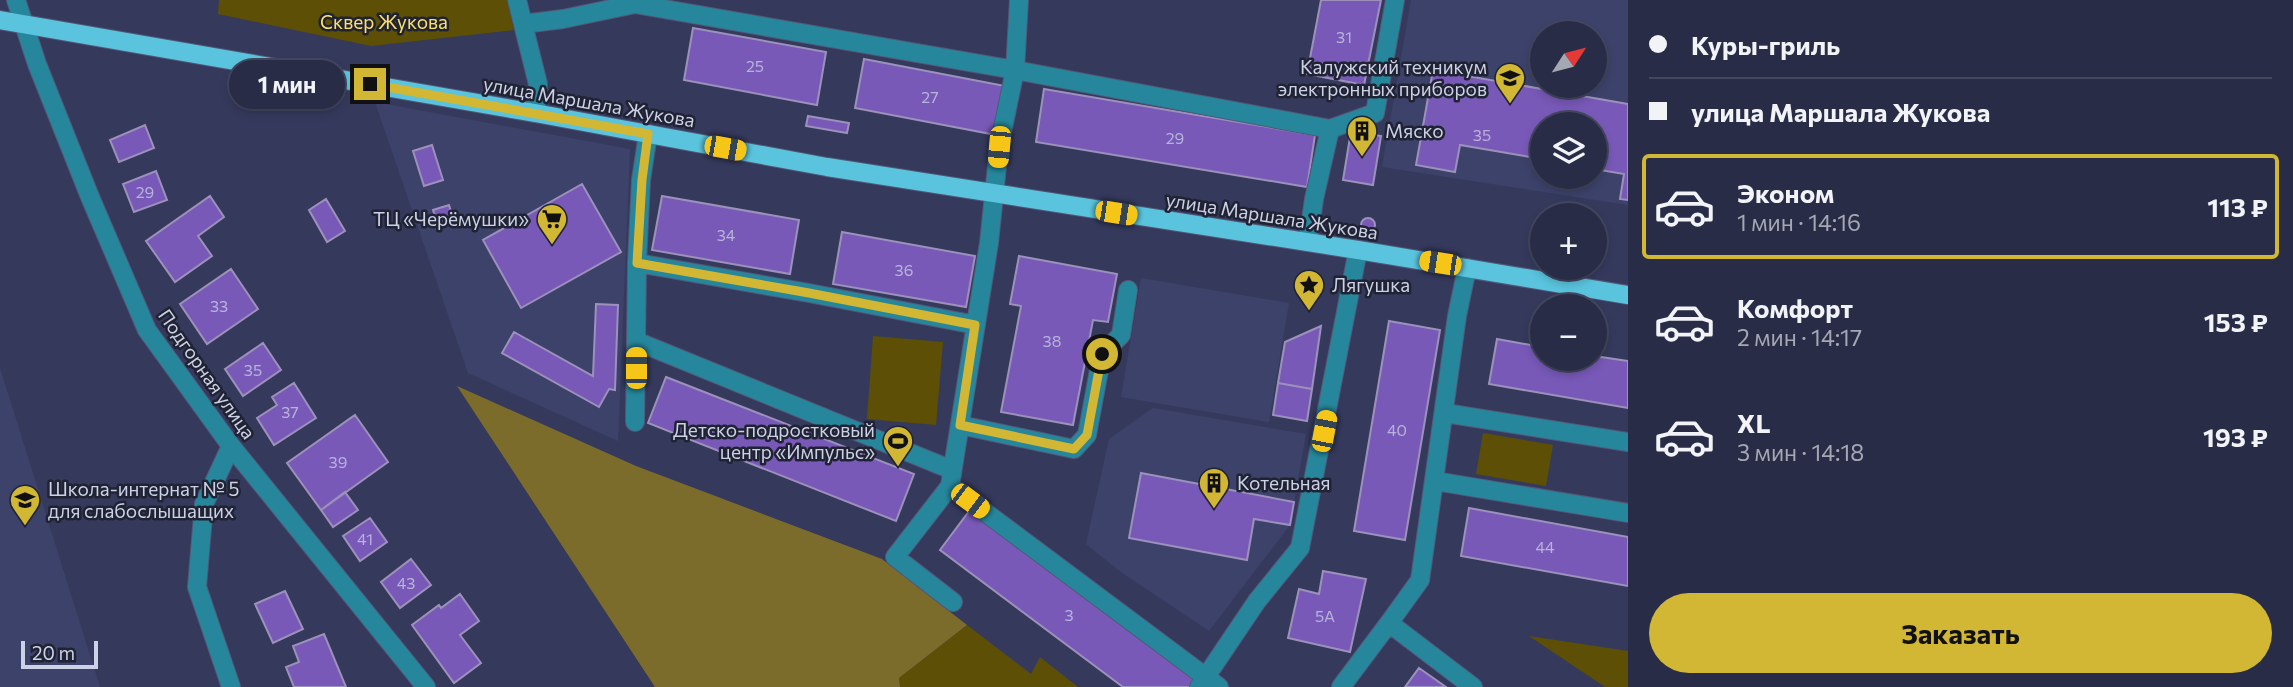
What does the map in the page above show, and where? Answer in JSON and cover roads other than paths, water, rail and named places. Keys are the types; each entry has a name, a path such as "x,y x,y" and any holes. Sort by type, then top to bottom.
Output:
{"main road":[{"name":"улица Маршала Жукова","path":"0,20 827,167 1628,295"}],"street":[{"name":"Подгорная улица","path":"16,0 37,64 146,330 231,446 426,687"},
{"path":"517,0 538,84 535,113"},
{"path":"953,602 895,557 951,478 996,195 999,147 1015,70 1019,0"},
{"path":"523,24 563,19 635,2 1329,129 1374,113 1395,0"},
{"path":"1308,242 1329,129"},
{"path":"635,422 637,263 648,134"},
{"path":"636,341 951,478 1208,684 1257,601 1300,548 1358,250"},
{"path":"637,263 975,325"},
{"path":"1341,687 1420,580 1457,316 1467,268"},
{"path":"960,425 1074,449 1087,435 1102,354 1121,335 1128,290"},
{"path":"1445,413 1628,442"},
{"path":"231,446 204,504 197,587 231,687"},
{"path":"1435,481 1628,513"},
{"path":"1389,623 1474,687"}],"place":[{"name":"Калужский техникум электронных приборов","path":"1510,105"},
{"name":"Мяско","path":"1362,158"},
{"name":"ТЦ «Черёмушки»","path":"552,246"},
{"name":"Лягушка","path":"1309,312"},
{"name":"Детско-подростковый центр «Импульс»","path":"898,468"},
{"name":"Котельная","path":"1214,510"},
{"name":"Школа-интернат № 5 для слабослышащих","path":"25,527"}],"park label":[{"name":"Сквер Жукова","path":"384,22"}]}
